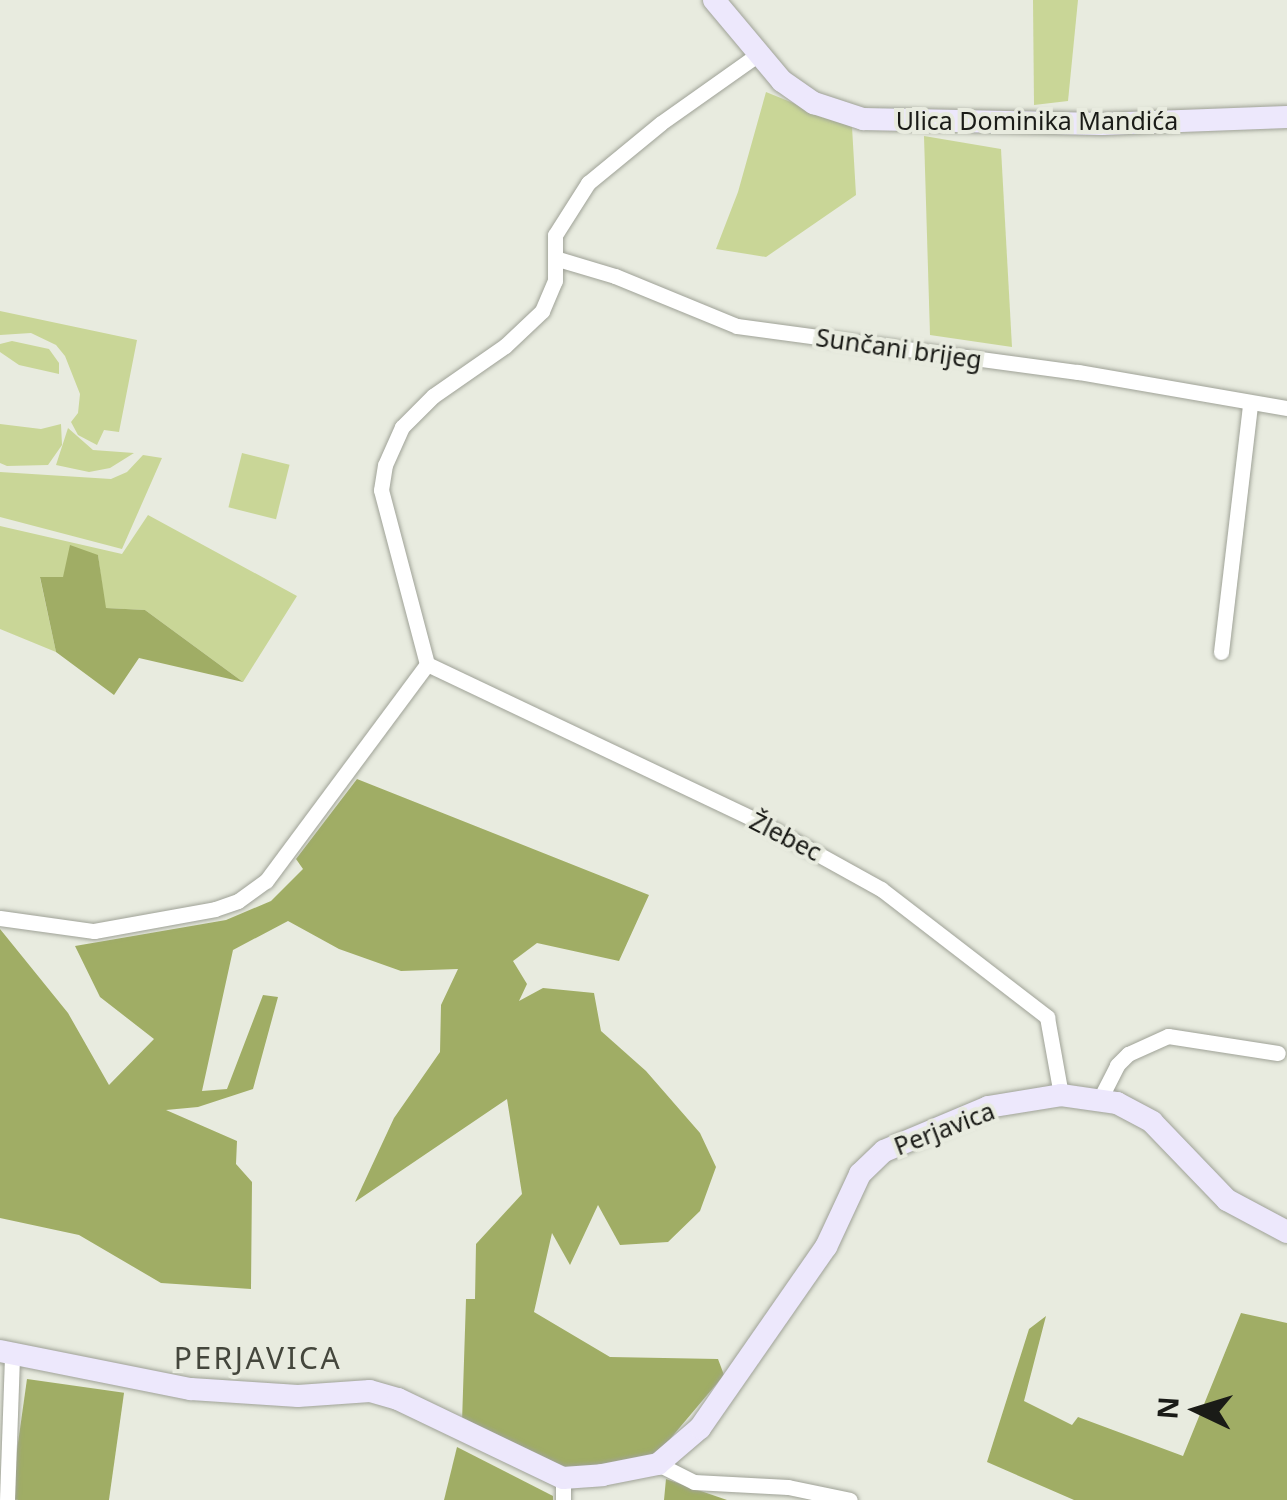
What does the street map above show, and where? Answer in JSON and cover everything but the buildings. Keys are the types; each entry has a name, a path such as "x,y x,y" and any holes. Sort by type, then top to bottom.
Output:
{"street":[{"name":"Ulica Dominika Mandića","path":"714,0 782,81 814,103 863,119 1102,124 1287,117"},
{"path":"0,918 94,931 238,902 266,881 427,664 404,564 383,504 385,466 411,417 505,346 542,311 555,281 555,235 588,184 661,123 760,54"},
{"name":"Sunčani brijeg","path":"558,259 616,276 737,326 1078,372 1287,408"},
{"path":"1221,652 1250,404"},
{"name":"Žlebec","path":"427,664 762,823 881,890 1047,1017 1061,1095"},
{"path":"1100,1099 1117,1065 1128,1054 1168,1036 1278,1053"},
{"name":"Perjavica","path":"658,1464 700,1428 826,1247 860,1174 884,1150 988,1107 1061,1095 1100,1099 1152,1122 1228,1200 1287,1232"},
{"path":"7,1500 6,1353 191,1388 298,1396 370,1390 398,1399 563,1489 658,1464 694,1482 788,1488 850,1500"}],"green space":[{"path":"1033,0 1078,0 1068,101 1034,105"},
{"path":"766,92 852,127 856,195 766,257 716,249 738,192"},
{"path":"924,136 1001,149 1012,347 930,335"},
{"path":"0,311 137,340 119,432 104,430 97,445 78,435 71,422 78,413 80,394 65,356 56,345 31,333 0,335"},
{"path":"12,341 49,349 59,363 59,374 19,365 0,352 0,344"},
{"path":"0,424 41,429 61,424 62,445 48,465 7,466 0,463"},
{"path":"68,428 93,450 134,453 110,468 89,472 56,465"},
{"path":"242,453 290,465 276,519 228,507"},
{"path":"143,455 162,458 122,549 0,517 0,472 111,479 127,472"},
{"path":"148,515 297,596 243,682 145,610 105,608 98,555 63,577 40,578 56,652 0,629 0,526 122,554"},
{"path":"70,545 98,555 106,608 145,610 243,682 139,658 114,695 56,652 40,577 63,577"},
{"path":"357,779 649,895 619,961 537,943 513,961 527,984 519,1001 543,988 594,993 601,1031 646,1071 700,1133 716,1167 700,1211 668,1242 620,1245 598,1205 570,1265 552,1233 534,1312 610,1357 718,1359 724,1375 654,1458 569,1470 462,1422 466,1299 475,1299 476,1244 522,1194 507,1099 355,1202 394,1118 440,1052 441,1005 458,969 401,971 339,949 288,921 233,950 202,1091 227,1089 263,995 278,997 253,1089 198,1107 166,1110 237,1141 236,1164 252,1182 251,1289 161,1283 79,1235 0,1218 0,929 68,1013 109,1085 154,1039 100,997 75,946 226,920 271,901 303,869 296,859"},
{"path":"1241,1313 1287,1323 1287,1500 1074,1500 987,1462 1029,1329 1046,1316 1024,1401 1072,1425 1078,1417 1183,1456"},
{"path":"27,1379 124,1393 109,1500 10,1499"},
{"path":"457,1447 553,1496 553,1500 444,1500"},
{"path":"666,1479 727,1500 664,1500"}],"district":[{"name":"PERJAVICA","path":"258,1358"}]}
